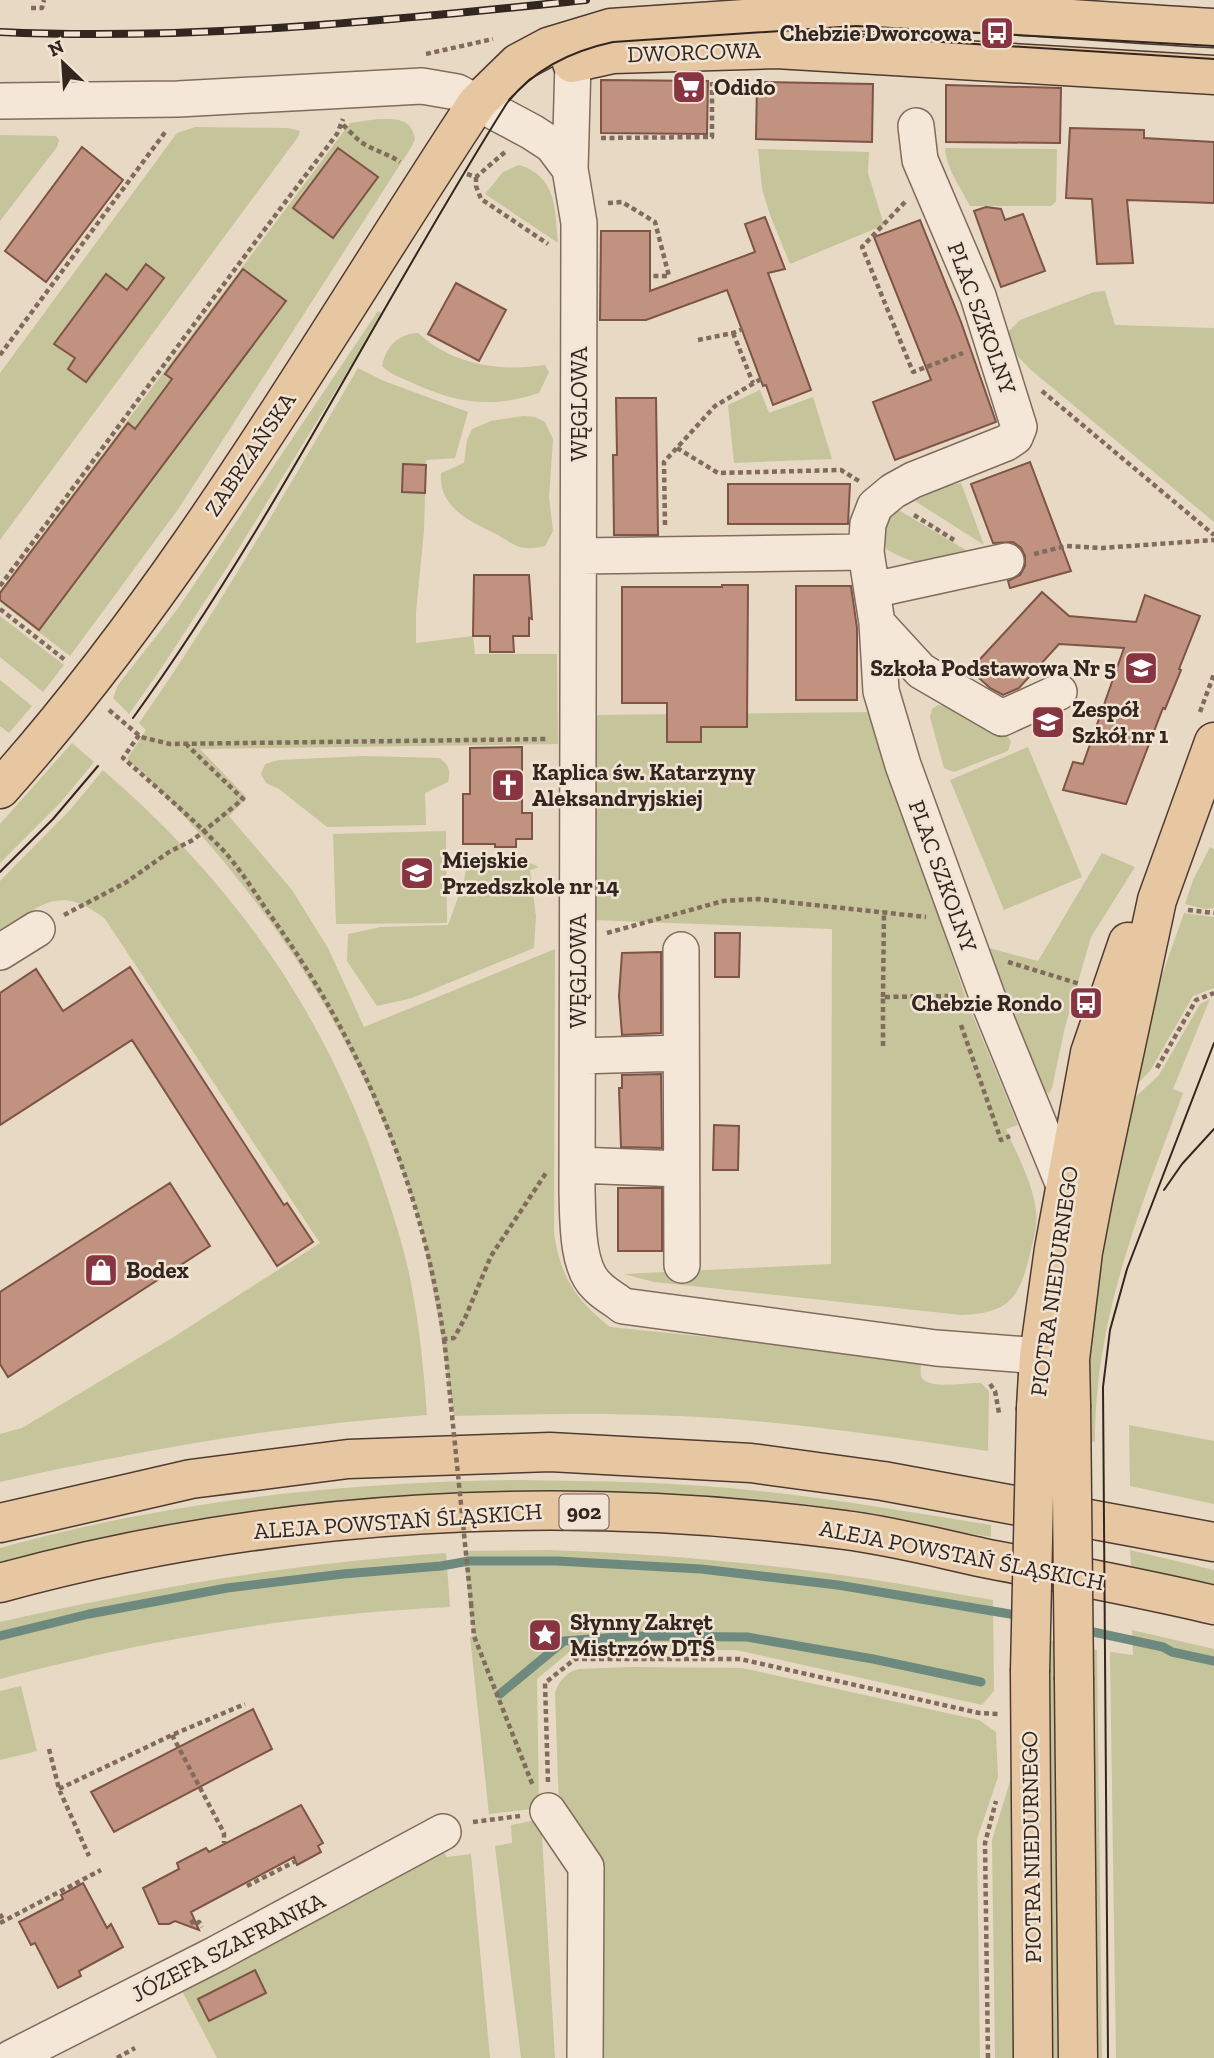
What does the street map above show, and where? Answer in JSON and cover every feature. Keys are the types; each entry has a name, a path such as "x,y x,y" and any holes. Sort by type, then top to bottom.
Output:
{"main road":[{"name":"DWORCOWA","path":"477,103 541,72 560,55 611,28 886,11 1214,28"},
{"name":"DWORCOWA","path":"560,55 776,49 1214,75"},
{"name":"ZABRZAŃSKA","path":"0,789 87,685 190,544 255,449 477,103"},
{"name":"PIOTRA NIEDURNEGO","path":"1055,1357 1083,1252 1157,900 1214,742"},
{"name":"PIOTRA NIEDURNEGO","path":"1033,2058 1030,1672 1054,1407 1065,1188 1094,1041 1125,947 1157,900"},
{"name":"PIOTRA NIEDURNEGO","path":"1054,1407 1074,1681 1079,2058"},
{"path":"0,1523 191,1479 348,1459 550,1452 751,1463 883,1480 1214,1542"},
{"name":"ALEJA POWSTAŃ ŚLĄSKICH","path":"0,1583 61,1566 188,1540 291,1524 526,1510 750,1519 849,1531 1214,1605"}],"street":[{"name":"WĘGLOWA","path":"560,55 570,169 579,223 577,1152 578,1230 586,1269 595,1285 624,1306 936,1348 1055,1357"},
{"path":"0,101 177,99 422,86 457,92 532,132 552,145 570,169"},
{"name":"PLAC SZKOLNY","path":"916,127 920,160 978,296 1019,427 1015,436 1006,443 914,480 875,506 865,540 875,607 881,691 903,765 991,1007 1065,1188"},
{"path":"579,556 866,552"},
{"path":"1000,562 875,607 922,671 1002,718 1059,692"},
{"path":"0,952 37,929"},
{"path":"681,950 682,1265"},
{"path":"578,1056 681,1053"},
{"path":"577,1152 681,1168"},
{"path":"548,1811 586,1867 586,2058"},
{"name":"JÓZEFA SZAFRANKA","path":"10,2058 216,1954 443,1832"}],"path":[{"path":"31,8 42,8 44,0"},
{"path":"416,56 494,39"},
{"path":"596,139 712,137 712,69"},
{"path":"332,118 356,118"},
{"path":"0,586 342,125 343,118"},
{"path":"0,355 162,138 167,130 167,122"},
{"path":"342,125 361,142 383,151 407,166"},
{"path":"932,188 909,198 862,247 913,372 993,341"},
{"path":"596,204 622,202 655,222 669,276 650,276"},
{"path":"698,340 743,329"},
{"path":"733,333 753,383"},
{"path":"665,555 664,462 715,406 761,379"},
{"path":"1039,389 1214,537"},
{"path":"677,448 718,473 841,470 1000,562 1066,546 1102,548 1214,537"},
{"path":"0,609 87,685 139,735 170,744 551,739"},
{"path":"139,735 123,758 204,831 237,867 286,937 362,1066 384,1115 422,1226 444,1339 474,1636 495,1695 534,1788 548,1811"},
{"path":"37,929 125,883 169,852 193,841 243,799 186,744"},
{"path":"601,933 644,924 723,901 758,899 884,911 961,925"},
{"path":"883,1046 884,911"},
{"path":"1000,960 1087,986"},
{"path":"883,998 951,996 956,1009"},
{"path":"960,1023 1001,1140 1018,1132"},
{"path":"444,1339 454,1338 466,1318 491,1256 530,1194 563,1149 577,1152"},
{"path":"548,1811 545,1683 575,1659 740,1659 979,1713 1001,1714 1002,1724"},
{"path":"59,1789 172,1735 245,1704"},
{"path":"172,1735 224,1833 225,1843"},
{"path":"49,1749 59,1789 89,1856"},
{"path":"988,2058 985,1843 996,1800"},
{"path":"505,1818 548,1811"},
{"path":"247,1886 296,1861"},
{"path":"0,1914 2,1922 101,1870"},
{"path":"117,2058 135,2048"}],"green space":[{"path":"378,119 406,123 415,139 412,146 179,508 70,656 0,602 0,591 350,123"},
{"path":"195,127 288,128 300,131 0,540 0,373 177,133"},
{"path":"0,135 56,136 59,140 57,147 0,221"},
{"path":"945,148 1057,149 1056,202 1051,206 970,206 951,170"},
{"path":"758,149 869,152 868,173 884,225 790,264 762,189"},
{"path":"519,165 541,177 552,196 558,243 485,194 503,172"},
{"path":"1105,291 1115,325 1214,328 1214,522 1031,370 1006,344 1007,333 1020,320 1094,292"},
{"path":"378,311 383,314 226,569 129,714 113,698 118,685 179,607"},
{"path":"418,333 446,352 478,364 511,367 545,365 549,372 539,393 522,398 476,402 446,396 398,376 382,366 386,353 398,339"},
{"path":"358,368 384,381 468,412 455,458 426,460 416,643 473,636 475,654 557,654 558,744 200,749 247,798 229,816 292,890 328,948 364,1027 555,949 554,1233 561,1263 572,1286 587,1307 610,1327 922,1359 921,1376 924,1381 939,1385 981,1383 989,1391 988,1451 833,1429 716,1418 594,1414 454,1416 420,1223 397,1157 370,1093 339,1031 265,914 176,808 127,759 146,730 139,723 225,592"},
{"path":"760,390 769,413 813,397 832,459 734,463 728,405"},
{"path":"535,417 545,422 553,439 549,497 553,531 545,546 536,548 516,545 463,516 449,502 441,484 441,473 464,463 467,440 472,429 491,421"},
{"path":"961,483 984,545 915,501 940,488"},
{"path":"895,508 974,555 929,564 910,560 886,549 886,527"},
{"path":"0,616 64,665 43,692 0,657"},
{"path":"0,680 32,706 9,733 0,726"},
{"path":"938,705 946,706 1007,734 1011,742 1008,751 954,772 944,768 930,717 932,709"},
{"path":"875,712 966,999 1018,1125 1006,1129 1028,1180 1036,1216 1034,1238 1021,1282 1016,1293 1001,1307 977,1314 961,1315 654,1282 624,1274 831,1264 832,929 593,920 591,715"},
{"path":"72,743 94,762 61,802 0,863 0,824"},
{"path":"1028,747 1082,877 1004,910 950,780"},
{"path":"364,756 439,758 445,763 449,771 448,782 425,793 426,825 327,827 279,789 266,783 261,774 265,764 279,760"},
{"path":"103,770 152,815 196,861 236,909 273,959 306,1011 335,1067 361,1125 384,1187 410,1276 427,1415 319,1425 212,1440 0,1482 0,1434 22,1428 172,1338 320,1243 105,919 89,908 62,900 38,907 0,935 0,881 70,810"},
{"path":"446,831 447,923 336,924 333,834"},
{"path":"1210,847 1214,849 1214,908 1205,909 1185,904 1193,880"},
{"path":"1102,853 1135,867 1091,937 1049,1094 1044,1090 985,947 1038,961"},
{"path":"490,855 516,857 539,867 530,870 536,916 534,948 412,998 377,1006 347,961 348,934 381,927 448,925 464,881 467,863"},
{"path":"1184,913 1214,917 1214,988 1193,996 1150,1071 1132,1089 1147,1022"},
{"path":"1210,999 1173,1089 1183,1093 1123,1264 1103,1351 1095,1442 1088,1441 1089,1266 1102,1267 1111,1194 1128,1104 1159,1075 1200,1004"},
{"path":"1129,1425 1214,1441 1214,1504 1130,1486"},
{"path":"519,1480 669,1484 788,1494 991,1525 991,1537 927,1527 301,1507 191,1521 0,1564 0,1548 127,1518 192,1506 322,1490"},
{"path":"547,1550 655,1555 763,1565 993,1600 994,1691 982,1705 736,1650 578,1650 568,1653 537,1679 539,1808 489,1814 470,1637 475,1635 471,1623 464,1551"},
{"path":"1130,1550 1214,1570 1214,1586 1131,1567"},
{"path":"446,1553 450,1607 280,1622 167,1640 0,1679 0,1622 222,1578 333,1563"},
{"path":"1132,1630 1214,1649 1214,2058 1116,2058 1110,1652 1133,1655"},
{"path":"1041,1638 1058,1642 1063,2058 1047,2058"},
{"path":"1089,1649 1097,1650 1102,2058 1094,2058"},
{"path":"631,1667 742,1668 979,1720 996,1732 998,1777 977,1839 980,2058 594,2058 593,1867 559,1810 555,1693 564,1678 574,1670"},
{"path":"21,1686 37,1751 0,1760 0,1691"},
{"path":"1011,1778 1016,2058 995,2058 992,1840"},
{"path":"541,1819 555,2058 521,2058 495,1846 512,1843 511,1825"},
{"path":"442,1850 447,1857 471,1854 490,2058 217,2058 180,1987"}],"building":[{"path":"601,80 708,81 707,134 601,133"},
{"path":"757,82 873,84 872,142 756,139"},
{"path":"946,85 1061,88 1060,143 946,142"},
{"path":"1070,128 1144,130 1144,138 1214,142 1214,203 1127,200 1133,263 1097,264 1092,199 1066,198"},
{"path":"82,147 123,180 46,282 5,251"},
{"path":"338,148 378,177 333,238 293,208"},
{"path":"986,207 1001,209 1005,220 1023,214 1045,271 1001,287 974,211"},
{"path":"765,217 785,269 768,273 811,390 773,405 766,385 763,386 727,290 646,320 600,320 601,231 650,231 650,291 755,252 745,224"},
{"path":"920,220 961,322 996,422 895,460 873,402 931,380 874,237"},
{"path":"146,264 164,278 86,382 68,369 75,358 54,344 106,274 127,290"},
{"path":"243,269 286,301 39,630 0,600 0,593 128,423 135,429 172,379 165,374"},
{"path":"456,283 506,310 479,361 428,334"},
{"path":"616,398 656,398 658,535 614,535 613,455 617,455"},
{"path":"1030,462 1071,571 1010,588 1008,581 1020,575 1025,566 1025,556 1021,548 1013,542 993,543 971,484"},
{"path":"403,464 426,465 425,493 402,492"},
{"path":"728,484 850,484 848,524 728,524"},
{"path":"474,575 529,575 532,619 529,618 529,636 513,636 514,652 490,652 490,636 473,636"},
{"path":"748,585 747,727 701,727 701,742 667,742 667,703 622,703 622,587"},
{"path":"796,586 851,586 857,628 857,700 796,700"},
{"path":"1042,592 1069,616 1136,622 1145,595 1200,616 1126,804 1063,790 1073,762 1083,764 1124,648 1059,644 1019,688 1003,695 990,688 970,670"},
{"path":"522,747 522,813 532,813 532,839 516,839 516,847 463,844 463,794 470,794 470,748"},
{"path":"715,933 740,933 739,977 715,977"},
{"path":"661,952 661,1033 622,1035 619,996 622,953"},
{"path":"130,967 284,1205 287,1203 313,1242 277,1266 132,1040 0,1125 0,993 36,969 63,1011"},
{"path":"661,1074 662,1148 621,1147 619,1088 622,1088 622,1075"},
{"path":"714,1125 739,1126 738,1170 713,1170"},
{"path":"170,1183 210,1246 8,1377 0,1364 0,1292"},
{"path":"618,1188 662,1188 662,1251 618,1251"},
{"path":"253,1709 272,1749 114,1832 91,1792"},
{"path":"301,1805 323,1843 318,1846 321,1852 297,1865 294,1857 191,1912 199,1930 175,1921 159,1924 143,1888 179,1869 177,1863 206,1848 209,1852"},
{"path":"83,1883 107,1928 111,1924 123,1947 79,1971 81,1976 58,1988 35,1943 31,1945 19,1922 63,1899 61,1895"},
{"path":"255,1970 266,1993 209,2021 198,1999"}],"waterway":[{"path":"0,1636 89,1614 227,1588 469,1561 557,1561 701,1569 838,1585 1022,1616"},
{"path":"1084,1630 1214,1661"},
{"path":"500,1694 564,1641 632,1636 747,1637 873,1659 981,1682"}],"tram line":[{"path":"133,718 184,644 280,491 414,257 507,103 541,71 568,56 613,42 856,26 1214,46"},
{"path":"833,35 1214,59"},
{"path":"0,872 53,819 98,766"},
{"path":"1108,2058 1103,1387 1110,1330 1127,1269 1214,1043"},
{"path":"1164,1190 1182,1164 1214,1129"}],"railway":[{"path":"0,32 147,34 220,31 367,21 586,0"}],"place":[{"name":"Chebzie Dworcowa","path":"997,33"},
{"name":"Odido","path":"689,87"},
{"name":"Szkoła Podstawowa Nr 5","path":"1141,668"},
{"name":"Zespół Szkół nr 1","path":"1048,722"},
{"name":"Kaplica św. Katarzyny Aleksandryjskiej","path":"508,785"},
{"name":"Miejskie Przedszkole nr 14","path":"417,873"},
{"name":"Chebzie Rondo","path":"1086,1003"},
{"name":"Bodex","path":"101,1270"},
{"name":"Słynny Zakręt Mistrzów DTŚ","path":"545,1635"}]}
